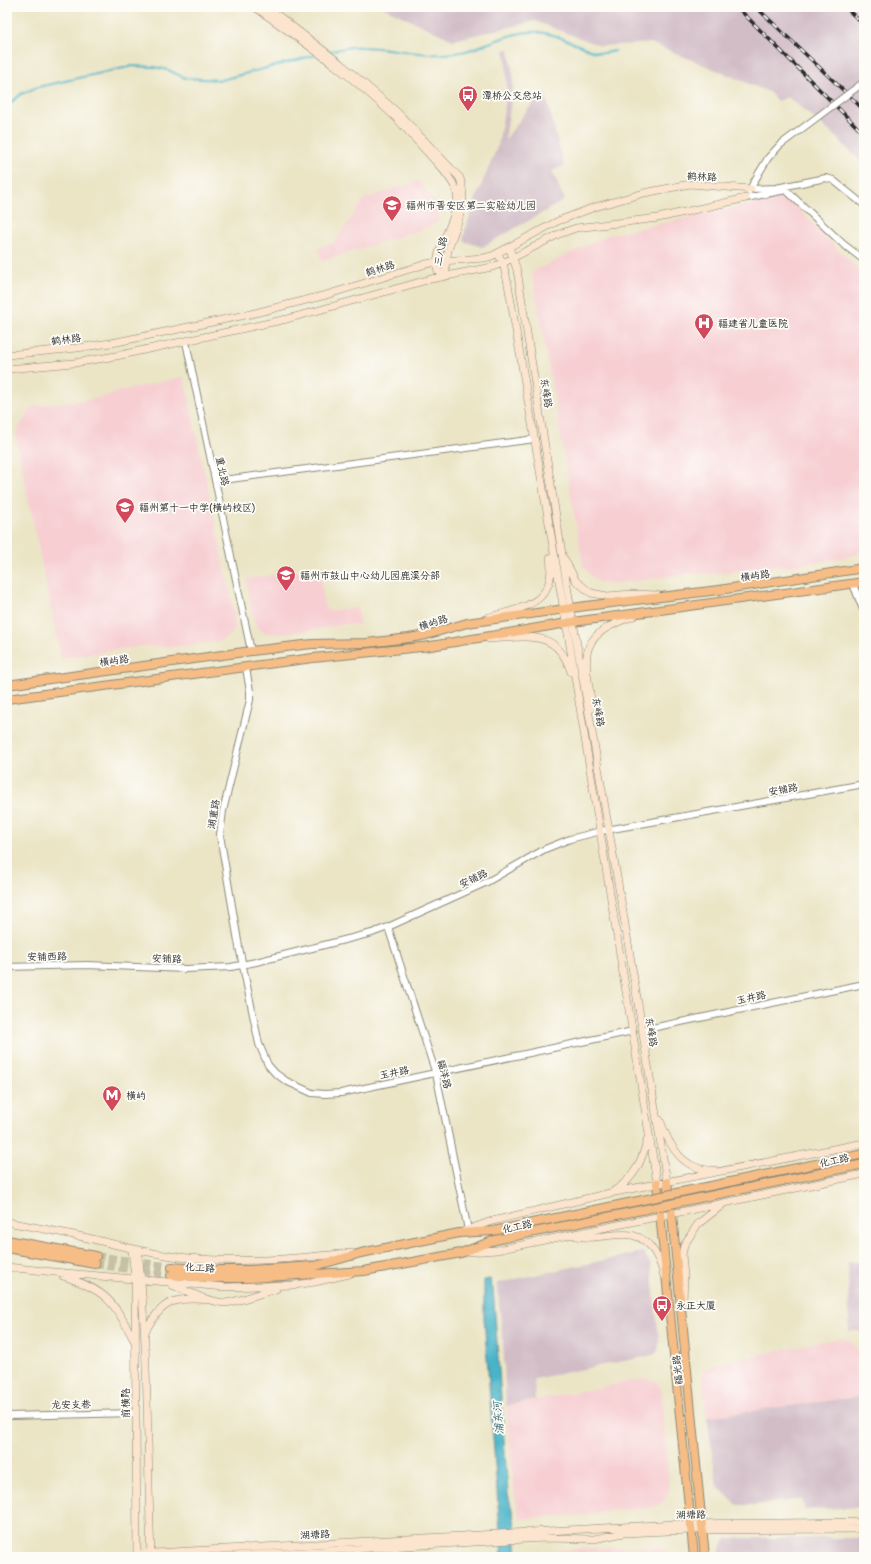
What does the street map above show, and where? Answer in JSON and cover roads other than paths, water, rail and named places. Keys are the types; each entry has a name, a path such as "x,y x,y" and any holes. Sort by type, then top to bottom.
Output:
{"main road":[{"path":"255,7 301,41 339,66"},
{"path":"267,7 309,39 339,66"},
{"name":"三八路","path":"339,66 397,112 460,178 464,202 446,261 445,276"},
{"name":"三八路","path":"339,66 402,124 454,185 457,196 455,209 436,262 438,271 445,276"},
{"name":"鹤林路","path":"7,355 77,348 117,342 248,315 326,295 436,262 484,258 498,254 558,221 575,214 644,193 690,184 750,189"},
{"path":"7,369 74,363 186,342 305,315 445,276 503,264 559,234 576,228 658,218 746,198"},
{"name":"东峰路","path":"509,248 514,258 518,276 561,552 567,609"},
{"name":"东峰路","path":"498,254 503,264 508,284 546,504 589,717 604,831 656,1183"},
{"path":"467,623 524,608 537,600 543,593 552,573 546,534 546,504"},
{"path":"561,552 574,578 591,594 607,596 632,594 673,595"},
{"name":"横屿路","path":"7,685 251,651 312,644 367,642 426,636 467,623 719,590 864,568"},
{"path":"7,699 313,658 432,646 570,622 864,582"},
{"path":"589,717 592,706 586,659 591,643 597,634 609,626 645,612"},
{"name":"东峰路","path":"570,622 578,696 642,1030 667,1182"},
{"path":"471,640 529,636 547,640 557,647 566,660 578,696"},
{"path":"654,1104 666,1136 674,1151 683,1160 702,1170 736,1169"},
{"path":"610,1193 622,1186 636,1171 644,1152 649,1133"},
{"path":"459,1233 492,1221 610,1193 864,1143"},
{"name":"化工路","path":"864,1154 493,1231 459,1233 361,1253 315,1266 171,1271 211,1278 250,1278 364,1271 462,1253 495,1240 864,1164"},
{"path":"462,1253 496,1250 672,1215 864,1174"},
{"name":"福光路","path":"667,1182 672,1215 705,1557"},
{"name":"福光路","path":"656,1183 694,1557"},
{"path":"682,1323 684,1276 682,1255 684,1245 698,1224 725,1203"},
{"name":"化工路","path":"7,1222 135,1249 190,1258 243,1261 276,1260 361,1253"},
{"path":"564,1236 593,1237 627,1233 635,1235 645,1241 654,1252 667,1282"},
{"path":"7,1240 95,1260 7,1248"},
{"name":"前横路","path":"135,1249 145,1332 151,1555"},
{"path":"7,1267 225,1287 315,1282 364,1271"},
{"path":"54,1272 83,1283 104,1295 120,1314 135,1343"},
{"name":"前横路","path":"137,1556 135,1343 138,1279"},
{"path":"164,1282 209,1300"},
{"path":"145,1332 153,1317 170,1302 182,1299 209,1300 224,1303 294,1284"},
{"name":"湖塘路","path":"702,1527 864,1522"},
{"name":"湖塘路","path":"519,1536 594,1539 624,1533 691,1527"},
{"name":"湖塘路","path":"519,1536 691,1527 864,1529"},
{"path":"495,1537 519,1536"},
{"name":"湖塘路","path":"137,1556 495,1537"},
{"name":"湖塘路","path":"215,1557 495,1537"}],"street":[{"path":"746,198 768,158 780,145 864,82"},
{"path":"750,189 776,188 826,178 833,180 864,205"},
{"path":"746,198 786,190 843,244 864,260"},
{"name":"重北路","path":"186,342 251,651"},
{"path":"215,481 534,439"},
{"path":"853,584 864,612"},
{"name":"湖重路","path":"243,965 220,835 223,811 250,700 246,668"},
{"name":"安铺路","path":"87,965 198,969 243,965 372,933 388,927 487,882 545,848 570,839 604,831 864,784"},
{"name":"福洋路","path":"388,927 436,1074 468,1230"},
{"name":"安铺西路","path":"7,967 87,965"},
{"name":"玉井路","path":"243,965 261,1050 271,1069 286,1082 312,1093 333,1094 436,1074 633,1032"},
{"name":"玉井路","path":"642,1030 864,984"},
{"name":"龙安支巷","path":"7,1416 136,1413"}],"water":[{"name":"浦东河","path":"490,1279 491,1288 493,1288 508,1494 514,1518 517,1557 502,1557 484,1318 484,1280"}],"waterway":[{"path":"328,52 344,48 357,47 448,54 470,50 508,36 527,32 537,32 555,36 595,52 604,53 615,51"},
{"path":"7,106 21,94 38,87 133,66 154,67 168,70 185,78 221,80 316,55"}],"tunnel":[{"path":"96,1256 172,1267"},
{"path":"95,1264 171,1275"}],"railway":[{"path":"737,7 864,134"},
{"path":"756,7 864,110"},
{"path":"845,7 864,25"}],"place":[{"name":"潭桥公交总站","path":"468,112"},
{"name":"福州市晋安区第二实验幼儿园","path":"392,222"},
{"name":"福建省儿童医院","path":"704,340"},
{"name":"福州第十一中学(横屿校区)","path":"125,524"},
{"name":"福州市鼓山中心幼儿园鹿溪分部","path":"286,592"},
{"name":"横屿","path":"112,1112"},
{"name":"永正大厦","path":"662,1322"}]}
